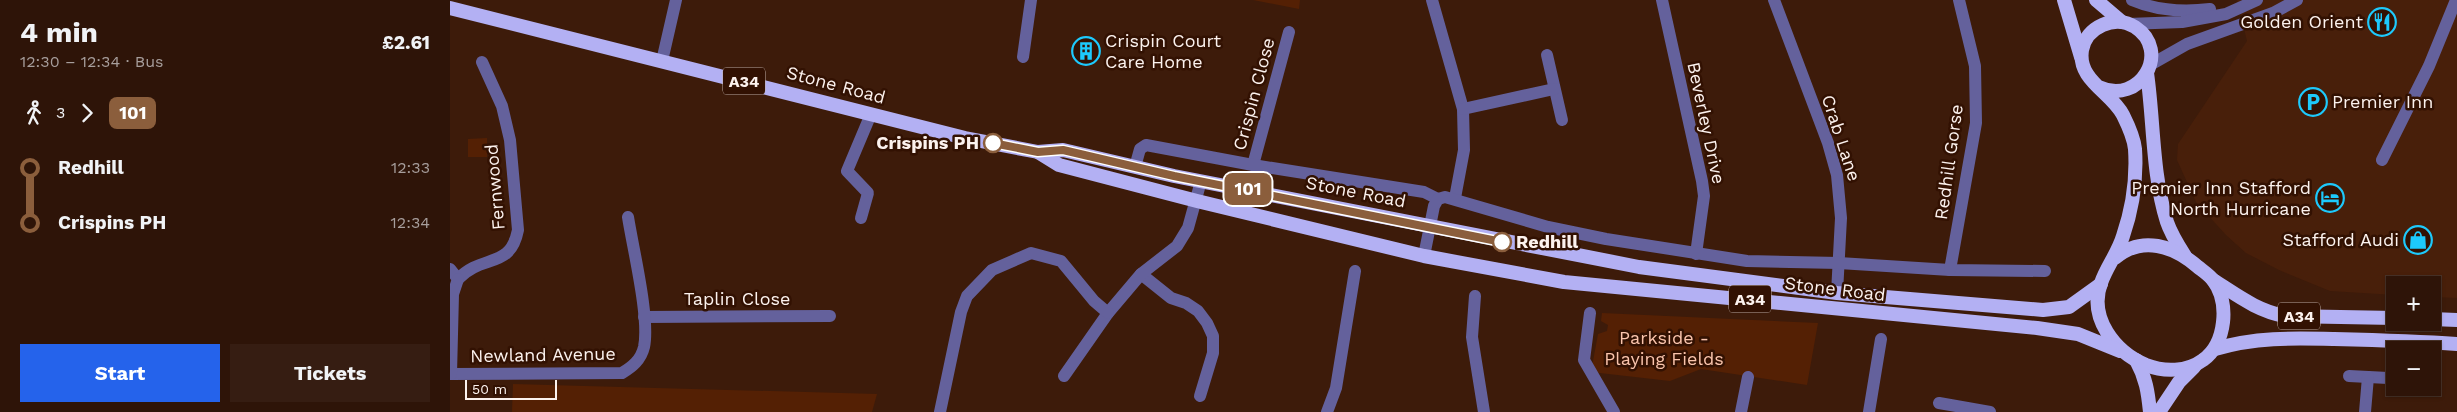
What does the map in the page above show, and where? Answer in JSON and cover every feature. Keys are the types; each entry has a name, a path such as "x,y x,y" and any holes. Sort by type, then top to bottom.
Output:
{"highway":[{"path":"2064,0 2084,69 2090,79 2123,114 2135,150 2135,190 2115,258 2100,284 2098,303 2100,318 2120,351 2136,360 2162,370 2180,369 2199,363"},
{"path":"2096,0 2125,23 2139,30 2147,40 2151,52 2149,69 2155,157 2167,223 2186,257"},
{"name":"Stone Road","path":"450,8 965,138 1038,152 1063,150 1201,181 1639,267 1837,293 2059,310 2082,300 2100,284"},
{"path":"2082,58 2082,49 2090,33 2105,24 2125,23"},
{"path":"2099,87 2112,91 2126,90 2138,84 2149,69"},
{"name":"Stone Road","path":"1038,152 1059,165 1197,201 1424,256 1564,282 2037,328 2078,334 2120,351"},
{"path":"2115,258 2134,247 2145,245 2170,248 2186,257 2213,279 2220,292 2223,316 2215,348 2179,382 2159,412"},
{"name":"A34","path":"2213,279 2258,308 2272,314 2285,316 2386,318"},
{"path":"2441,319 2457,320"},
{"name":"A34","path":"2215,348 2249,340 2274,338 2402,340 2457,344"},
{"path":"2136,360 2148,387 2150,412"}],"street":[{"path":"662,61 676,0"},
{"path":"1023,57 1029,29 1032,0"},
{"path":"1432,0 1463,109 1464,150 1454,198"},
{"name":"Beverley Drive","path":"1662,0 1702,181 1704,196 1696,254"},
{"name":"Crab Lane","path":"1774,0 1828,144 1837,175 1841,198 1837,293"},
{"name":"Redhill Gorse","path":"1950,270 1976,123 1975,66 1959,0"},
{"path":"2132,0 2142,4 2185,12 2251,2"},
{"path":"2149,69 2187,44 2273,13 2297,0"},
{"path":"2382,160 2429,66 2456,0"},
{"path":"2125,23 2182,22 2226,14 2251,2"},
{"name":"Crispin Close","path":"1253,165 1289,32"},
{"path":"1547,55 1562,120"},
{"name":"Fernwood","path":"451,374 454,274 507,255 515,243 518,230 510,140 502,106 482,62"},
{"path":"1463,109 1554,88"},
{"path":"861,218 868,193 847,171 870,114"},
{"path":"1135,167 1140,149 1146,145 1253,165 1424,192 1438,199 1434,206 1432,226 1424,256"},
{"path":"1064,376 1108,313 1141,274 1178,246 1188,228 1201,181"},
{"name":"Stone Road","path":"1438,199 1445,196 1454,198 1548,227 1696,254 1756,261 1839,262 1950,270 2045,271"},
{"name":"Newland Avenue","path":"451,374 622,373 632,366 640,357 644,347 644,317 628,217"},
{"path":"940,412 961,312 967,296 992,270 1031,254 1061,260 1094,301 1108,313"},
{"path":"1327,412 1336,388 1355,271"},
{"path":"1141,274 1171,298 1186,303 1198,311 1209,326 1213,336 1213,353 1200,396"},
{"path":"1475,296 1472,337 1484,412"},
{"path":"1590,313 1584,360 1614,412"},
{"name":"Taplin Close","path":"644,317 830,316"},
{"path":"1869,412 1881,339"},
{"path":"2349,376 2386,378"},
{"path":"1742,412 1748,377"},
{"path":"2366,412 2368,377"},
{"path":"1947,407 1990,412"}],"shaded area":[{"path":"2237,0 2457,0 2457,298 2441,297 2441,276 2386,276 2386,294 2330,291 2279,270 2246,253 2226,235 2196,202 2177,160 2178,144 2247,41"}],"green space":[{"path":"1253,0 1300,0 1299,9"},
{"path":"487,138 487,157 468,157 468,139"},
{"name":"Parkside - Playing Fields","path":"1602,313 1818,323 1807,385 1701,369 1670,381 1591,372 1598,334 1607,331 1608,325 1601,321"},
{"path":"513,384 877,394 872,412 512,412"}],"bus line":[{"name":"101","path":"993,143 1038,152 1063,150 1174,176 1502,242"}],"place":[{"name":"Golden Orient","path":"2382,22"},
{"name":"Crispin Court Care Home","path":"1086,51"},
{"name":"Premier Inn","path":"2313,102"},
{"name":"Crispins PH","path":"993,143"},
{"name":"Premier Inn Stafford North Hurricane","path":"2330,198"},
{"name":"Stafford Audi","path":"2418,240"},
{"name":"Redhill","path":"1502,242"}]}
